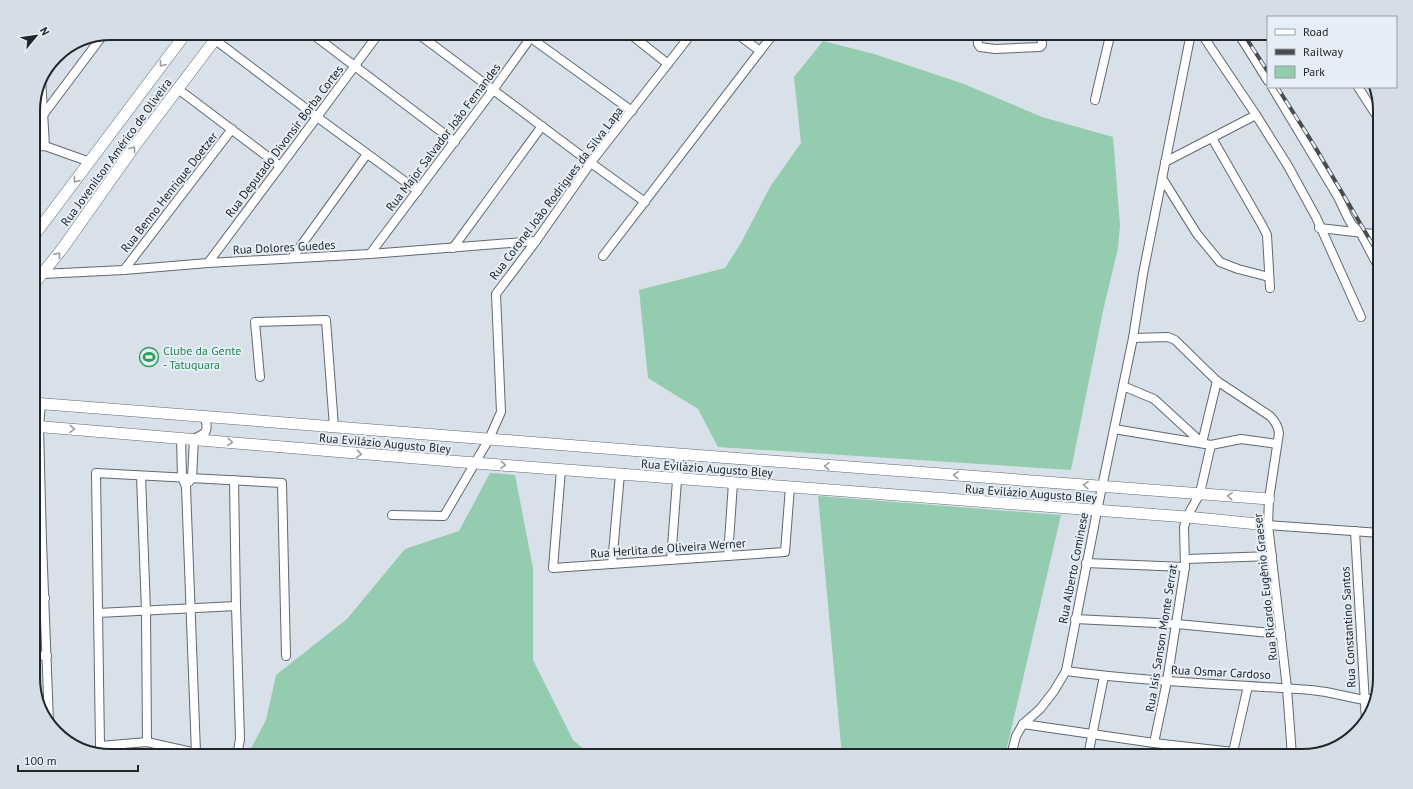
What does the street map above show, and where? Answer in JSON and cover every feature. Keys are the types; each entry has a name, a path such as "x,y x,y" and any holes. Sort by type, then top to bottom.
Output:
{"street":[{"name":"Rua Jovenilson Américo de Oliveira","path":"40,227 181,40"},
{"name":"Rua Jovenilson Américo de Oliveira","path":"40,270 62,249 134,147 178,88 211,40"},
{"path":"220,40 317,118 418,191"},
{"path":"320,40 455,142"},
{"name":"Rua Deputado Divonsir Borba Cortes","path":"208,263 374,40"},
{"path":"426,40 645,202"},
{"name":"Rua Major Salvador João Fernandes","path":"370,254 455,142 493,90 527,40"},
{"path":"537,40 632,111"},
{"path":"638,40 668,64"},
{"name":"Rua Coronel João Rodrigues da Silva Lapa","path":"392,515 444,516 489,439 501,412 496,294 536,241 591,163 687,40"},
{"path":"745,40 760,51"},
{"path":"602,256 769,40"},
{"path":"978,40 980,47 995,49 1040,47 1042,45 1042,40"},
{"path":"1095,100 1109,40"},
{"name":"Rua Alberto Cominese","path":"1013,749 1016,736 1023,724 1040,709 1054,692 1066,671 1086,563 1133,338 1143,274 1190,40"},
{"path":"1206,40 1288,166 1316,217 1319,228 1361,317"},
{"path":"1242,40 1267,79"},
{"path":"43,114 98,41"},
{"path":"178,88 280,166"},
{"path":"1273,88 1338,197 1352,225 1360,232 1373,257"},
{"path":"1359,88 1373,111"},
{"path":"42,94 45,146"},
{"path":"1165,162 1256,115"},
{"path":"453,248 542,126"},
{"name":"Rua Benno Henrique Doetzer","path":"124,270 232,129"},
{"path":"1212,138 1267,235 1270,288"},
{"path":"40,146 45,146 90,162"},
{"path":"292,258 367,154"},
{"path":"1162,178 1197,234 1220,262 1238,269 1269,277"},
{"path":"1319,228 1373,232"},
{"name":"Rua Dolores Guedes","path":"40,272 124,270 208,263 370,254 536,241"},
{"path":"260,377 255,322 326,320 334,427"},
{"name":"Rua Ricardo Eugênio Graeser","path":"1133,338 1168,337 1175,340 1217,381 1270,416 1275,421 1279,433 1269,499 1268,525 1287,688 1291,749"},
{"path":"1202,443 1217,381"},
{"path":"1123,386 1154,399 1202,443"},
{"name":"Rua Evilázio Augusto Bley","path":"40,403 1269,499"},
{"path":"186,486 192,478 194,439 205,433 207,427 207,422 202,416"},
{"name":"Rua Evilázio Augusto Bley","path":"40,427 561,470 1188,517 1268,525 1373,532"},
{"path":"1114,429 1211,445 1241,439 1277,444"},
{"path":"181,438 182,477 186,486 191,608 200,749"},
{"name":"Rua Isis Sanson Monte Serrat","path":"1154,743 1177,624 1185,563 1184,527 1200,493 1211,445"},
{"path":"672,560 679,454"},
{"name":"Rua Herlita de Oliveira Werner","path":"561,470 553,568 785,552 790,487"},
{"path":"178,749 147,742 100,746 96,473 282,483 286,656"},
{"path":"612,564 620,474"},
{"path":"141,476 146,611 147,742"},
{"path":"234,480 240,739 238,749"},
{"path":"728,556 733,483"},
{"path":"40,518 45,598 49,713"},
{"name":"Rua Constantino Santos","path":"1355,531 1365,712"},
{"path":"1086,563 1185,563 1272,556"},
{"path":"40,598 45,598"},
{"path":"98,613 236,606"},
{"path":"1075,619 1177,624 1281,634"},
{"path":"40,656 47,656"},
{"name":"Rua Osmar Cardoso","path":"1066,671 1167,682 1287,688 1326,692 1364,700 1370,699"},
{"path":"1089,749 1104,676"},
{"path":"1234,749 1248,686"},
{"path":"1023,724 1207,749"}],"green space":[{"path":"823,41 874,54 964,84 1042,117 1113,137 1120,225 1118,248 1103,311 1071,470 718,447 698,409 648,378 639,290 725,268 741,243 770,187 801,143 794,77"},
{"path":"490,473 515,475 533,568 533,660 573,740 584,749 251,749 266,720 276,675 347,619 405,549 459,531"},
{"path":"818,496 1061,515 1007,749 841,749"}],"railway":[{"path":"1247,40 1267,70"},
{"path":"1278,88 1314,145 1373,245"}],"place":[{"name":"Clube da Gente - Tatuquara","path":"149,357"}]}
